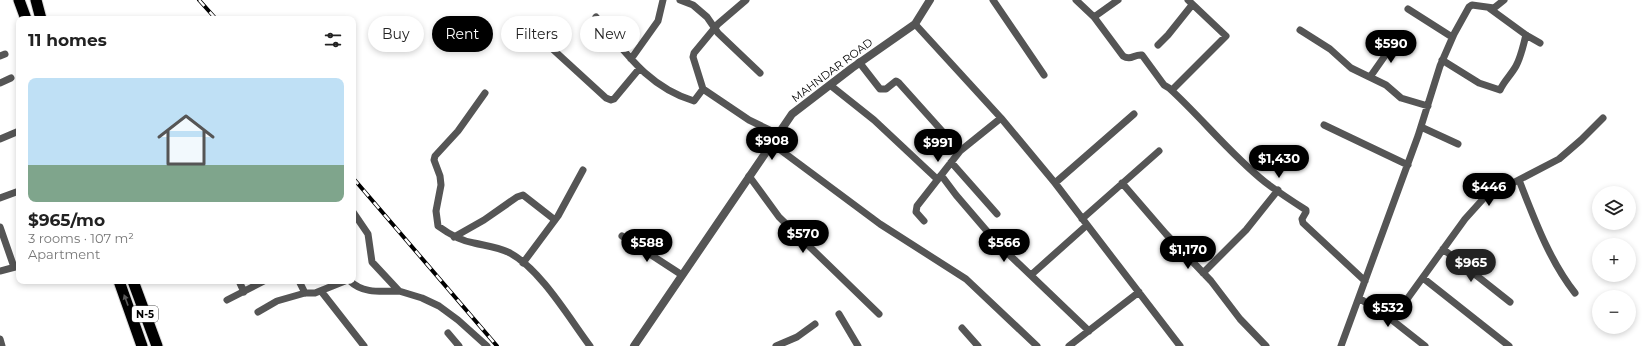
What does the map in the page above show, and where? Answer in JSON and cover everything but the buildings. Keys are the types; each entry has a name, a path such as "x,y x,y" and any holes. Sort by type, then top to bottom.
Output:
{"highway":[{"path":"19,0 25,16"},
{"path":"36,0 40,16"},
{"name":"N-5","path":"120,284 142,346"},
{"name":"N-5","path":"134,284 157,346"}],"street":[{"path":"631,59 658,21 663,0"},
{"path":"680,0 693,4 707,16 718,33 760,73"},
{"path":"746,0 715,28 694,53 693,57 703,89 749,120 778,134"},
{"name":"MAHNDAR ROAD","path":"634,346 792,114 859,62 915,24 930,0"},
{"path":"993,0 1044,74"},
{"path":"1076,0 1094,16 1123,56 1130,59 1142,55 1164,85 1172,90 1197,114 1235,154 1265,182 1306,210 1302,219 1303,223 1366,281"},
{"path":"1094,16 1118,0"},
{"path":"1489,8 1494,8 1504,0"},
{"path":"1158,45 1168,35 1190,2 1226,36 1172,90"},
{"path":"1341,346 1408,165 1442,60 1452,37 1469,7 1472,4 1477,4 1489,8 1526,36 1540,43"},
{"path":"1408,9 1452,37"},
{"path":"915,24 1002,118 1055,183 1180,346"},
{"path":"1300,30 1334,53 1351,68 1386,85 1401,98 1428,106"},
{"path":"1442,60 1479,82 1500,90 1503,82 1516,66 1522,52 1526,36"},
{"path":"1370,77 1396,40"},
{"path":"556,52 606,98 611,100 614,99 639,69"},
{"path":"625,52 639,69 679,96 694,101 703,89"},
{"path":"859,62 882,90 886,89 896,80 960,150"},
{"path":"0,83 11,78"},
{"path":"830,85 874,120 939,177 998,244 1088,331"},
{"path":"485,93 434,160 441,185 436,211 438,226 454,237 497,248 509,253 523,263 545,285 590,346"},
{"path":"1055,183 1134,114"},
{"path":"924,221 916,212 917,206 960,150 1002,118"},
{"path":"1392,320 1443,249 1484,198 1559,159 1603,118"},
{"path":"1324,126 1408,165"},
{"path":"1421,127 1458,144"},
{"path":"0,139 16,132"},
{"path":"771,143 880,224 966,279 1037,346"},
{"path":"1030,276 1122,183 1158,151"},
{"path":"951,162 997,214"},
{"path":"523,263 555,220 583,170"},
{"path":"749,176 779,217 879,314"},
{"path":"1519,180 1533,215 1556,264 1575,293"},
{"path":"1122,183 1266,346"},
{"path":"1203,273 1246,230 1278,190"},
{"path":"0,198 16,192"},
{"path":"454,237 484,220 517,197 523,195 555,220"},
{"path":"356,216 368,234 372,262 399,291"},
{"path":"0,227 16,267 0,271"},
{"path":"622,236 682,275"},
{"path":"1443,249 1510,302"},
{"path":"1423,278 1509,346"},
{"path":"240,284 244,292"},
{"path":"227,300 259,284"},
{"path":"301,284 305,292"},
{"path":"258,312 277,301 305,292 315,293 338,284"},
{"path":"355,284 364,290 399,291 422,298 439,306 488,346"},
{"path":"321,291 364,346"},
{"path":"1069,346 1139,292"},
{"path":"1359,298 1392,320 1425,346"},
{"path":"839,314 858,346"},
{"path":"776,346 797,337 815,324"},
{"path":"962,328 978,346"},
{"path":"448,333 459,346"},
{"path":"0,339 2,346"}],"railway":[{"path":"199,0 213,16"},
{"path":"356,182 497,346"}]}
